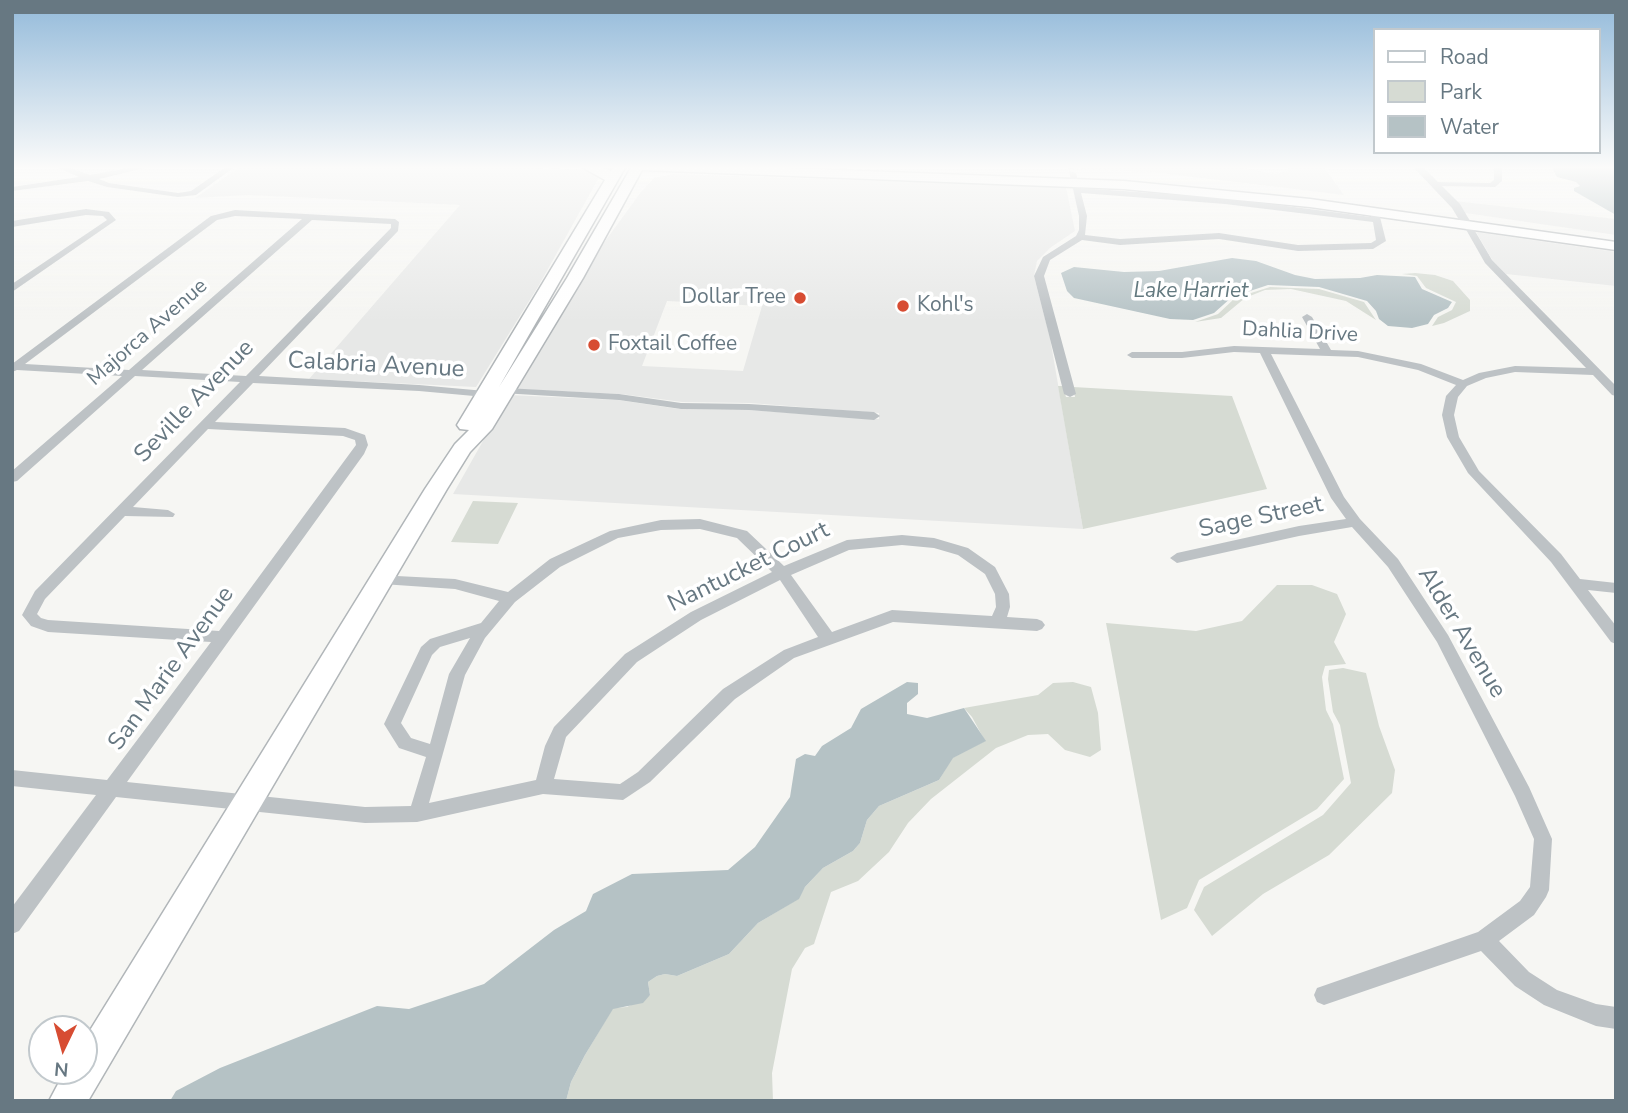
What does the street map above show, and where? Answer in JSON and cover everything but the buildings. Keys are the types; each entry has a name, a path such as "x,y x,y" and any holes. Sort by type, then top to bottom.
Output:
{"main road":[{"path":"472,439 461,436 588,218"},
{"path":"67,1101 382,579 505,391 609,218"},
{"path":"1397,218 1466,221 1616,238"},
{"path":"1446,218 1616,246"},
{"path":"583,226 584,241 579,254 585,260"},
{"path":"544,327 540,319 557,288 556,284 549,282"},
{"path":"505,391 502,379 522,343 517,338"},
{"path":"472,439 489,406 485,394"}],"street":[{"path":"12,224 49,218"},
{"path":"12,289 112,220 110,218"},
{"path":"14,367 216,218"},
{"name":"Majorca Avenue","path":"12,478 309,218"},
{"name":"Seville Avenue","path":"223,637 48,625 36,622 29,615 40,595 395,229 395,222 326,218"},
{"path":"1080,237 1083,218"},
{"path":"1070,394 1038,276 1046,259 1080,237 1120,242 1219,236 1298,248 1335,248 1380,243 1376,218"},
{"path":"1463,218 1488,261 1616,393"},
{"path":"1307,317 1327,353"},
{"name":"Dahlia Drive","path":"1132,355 1182,355 1234,349 1367,355 1400,361 1463,384"},
{"name":"Alder Avenue","path":"1264,350 1338,498 1355,522 1393,563 1443,639 1492,730 1543,839 1539,890 1527,908 1484,940 1324,995"},
{"name":"Calabria Avenue","path":"14,367 485,394"},
{"path":"1596,372 1515,369 1483,375 1463,384 1452,396 1448,415 1452,437 1466,463 1499,502 1556,558 1616,638"},
{"path":"505,391 619,397 681,406 750,407 874,416"},
{"name":"San Marie Avenue","path":"12,924 360,451 360,438 345,432 205,425"},
{"path":"120,511 168,514"},
{"name":"Sage Street","path":"1177,558 1299,531 1355,522"},
{"path":"417,814 457,674 485,627 510,598 555,563 615,534 661,525 700,524 742,534 782,573 828,639"},
{"name":"Nantucket Court","path":"544,786 553,746 560,732 631,658 696,616 782,573 847,545 902,540 934,543 963,551 990,570 1002,594 1003,607 997,623"},
{"path":"382,579 455,584 510,598"},
{"path":"1577,584 1616,588"},
{"path":"12,778 365,815 417,814 544,786 623,792 644,777 729,694 789,654 892,616 1037,625"},
{"path":"436,754 405,743 392,724 426,651 435,643 485,627"},
{"path":"1484,940 1522,979 1551,998 1597,1015 1616,1018"}],"shaded area":[{"path":"449,218 576,218 476,387 309,379"},
{"path":"622,218 1072,218 1075,231 1050,248 1037,261 1034,276 1050,338 1083,529 453,494 509,395 618,400 679,409 749,410 879,419 879,413 513,389 581,274","holes":["667,301 762,306 743,371 642,366"]},
{"path":"1499,218 1616,219 1616,235"},
{"path":"1476,232 1616,252 1616,286 1506,274 1493,261"}],"green space":[{"path":"1402,274 1435,275 1453,281 1470,300 1470,311 1432,326 1438,317 1452,310 1456,302 1426,288 1417,276"},
{"path":"1270,287 1319,289 1364,302 1376,320 1346,301 1291,289 1265,290 1245,298 1221,318 1195,322 1218,314 1235,298"},
{"path":"1058,386 1063,386 1066,397 1075,397 1073,387 1232,396 1267,489 1083,529"},
{"path":"473,501 518,503 498,544 451,542"},
{"path":"1277,585 1312,585 1337,594 1346,614 1334,642 1346,664 1325,666 1322,677 1326,710 1333,724 1344,779 1317,809 1199,880 1187,908 1161,920 1106,623 1196,631 1242,621"},
{"path":"1343,668 1366,673 1379,726 1395,770 1392,793 1329,855 1263,894 1212,936 1194,910 1204,887 1323,815 1351,783 1340,725 1333,712 1328,679 1329,670"},
{"path":"1073,682 1091,687 1098,713 1101,750 1090,757 1065,750 1048,734 1028,735 996,748 931,799 908,823 889,852 858,881 831,892 814,944 805,948 792,969 772,1073 773,1101 566,1101 571,1082 613,1008 627,1007 650,995 648,982 657,976 677,976 729,954 758,923 798,899 823,868 853,851 860,843 867,820 879,806 939,780 952,758 985,741 964,708 1038,695 1053,683"}],"water":[{"name":"Lake Harriet","path":"1232,258 1256,261 1315,279 1377,275 1415,277 1422,289 1452,302 1448,308 1434,315 1428,324 1412,328 1388,326 1379,319 1367,301 1319,287 1268,285 1232,297 1214,313 1193,320 1170,319 1074,298 1067,291 1061,273 1074,267 1124,272 1159,271"},
{"path":"907,682 918,683 918,694 907,703 907,714 927,718 964,708 986,741 953,758 939,780 879,806 867,820 860,843 853,851 823,868 805,887 799,899 758,923 729,954 677,976 657,976 648,982 650,995 643,1003 613,1009 571,1082 566,1101 170,1101 176,1091 220,1068 377,1006 409,1009 484,984 554,930 586,911 593,894 632,874 728,870 755,847 790,797 796,759 805,754 815,756 822,746 851,728 861,709"}],"place":[{"name":"Dollar Tree","path":"800,298"},
{"name":"Kohl's","path":"903,306"},
{"name":"Foxtail Coffee","path":"594,345"}]}
